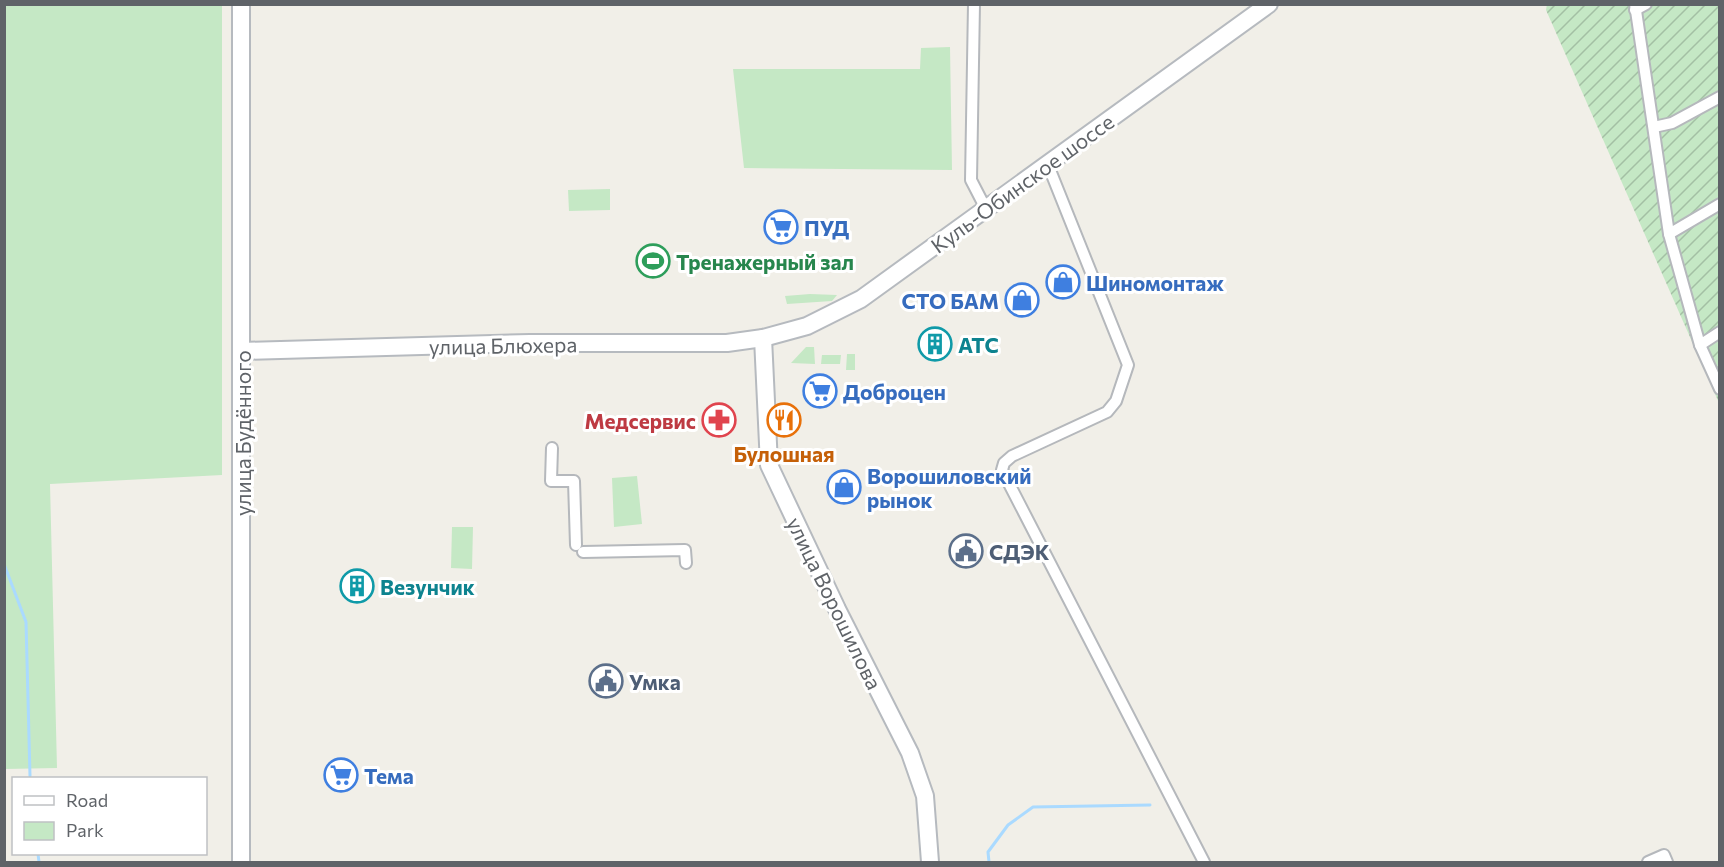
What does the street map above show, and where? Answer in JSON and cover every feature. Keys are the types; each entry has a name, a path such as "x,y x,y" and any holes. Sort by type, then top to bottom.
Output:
{"main road":[{"name":"улица Будённого","path":"241,4 241,862"},
{"name":"Куль-Обинское шоссе","path":"763,338 807,326 861,299 1269,4"},
{"name":"улица Блюхера","path":"242,351 530,343 716,343 763,338"},
{"name":"улица Ворошилова","path":"763,338 769,465 837,609 910,753 925,796 930,862"}],"street":[{"path":"974,4 971,180 986,208"},
{"path":"1646,4 1635,7 1669,234 1700,345 1719,388"},
{"path":"1654,127 1672,123 1719,97"},
{"path":"1048,165 1126,356 1126,376 1116,401 1107,412 1012,456 1004,463 1002,470 1204,862"},
{"path":"1669,234 1691,224 1719,204"},
{"path":"1700,345 1719,332"},
{"path":"552,448 551,481 574,481 580,548 684,550 686,563"},
{"path":"1648,862 1665,859"}],"green space":[{"path":"1547,4 1719,5 1719,403 1546,10"},
{"path":"4,5 222,5 222,475 50,484 57,768 5,769"},
{"path":"950,47 952,170 744,168 733,69 920,69 921,48"},
{"path":"610,189 610,210 569,211 568,190"},
{"path":"837,295 832,301 787,304 785,296"},
{"path":"806,347 814,347 815,364 791,363"},
{"path":"847,354 855,354 855,370 846,370"},
{"path":"822,355 841,355 840,364 821,364"},
{"path":"637,476 642,524 614,527 612,478"},
{"path":"452,527 473,527 472,569 451,568"}],"waterway":[{"path":"4,564 26,622 30,776"},
{"path":"989,862 988,852 1008,825 1033,807 1150,805"},
{"path":"38,855 39,862"}],"place":[{"name":"ПУД","path":"781,227"},
{"name":"Тренажерный зал","path":"653,261"},
{"name":"Шиномонтаж","path":"1063,282"},
{"name":"СТО БАМ","path":"1022,300"},
{"name":"АТС","path":"935,344"},
{"name":"Доброцен","path":"820,391"},
{"name":"Медсервис","path":"719,420"},
{"name":"Булошная","path":"784,420"},
{"name":"Ворошиловский рынок","path":"844,487"},
{"name":"СДЭК","path":"966,551"},
{"name":"Везунчик","path":"357,586"},
{"name":"Умка","path":"606,681"},
{"name":"Тема","path":"341,775"}]}
